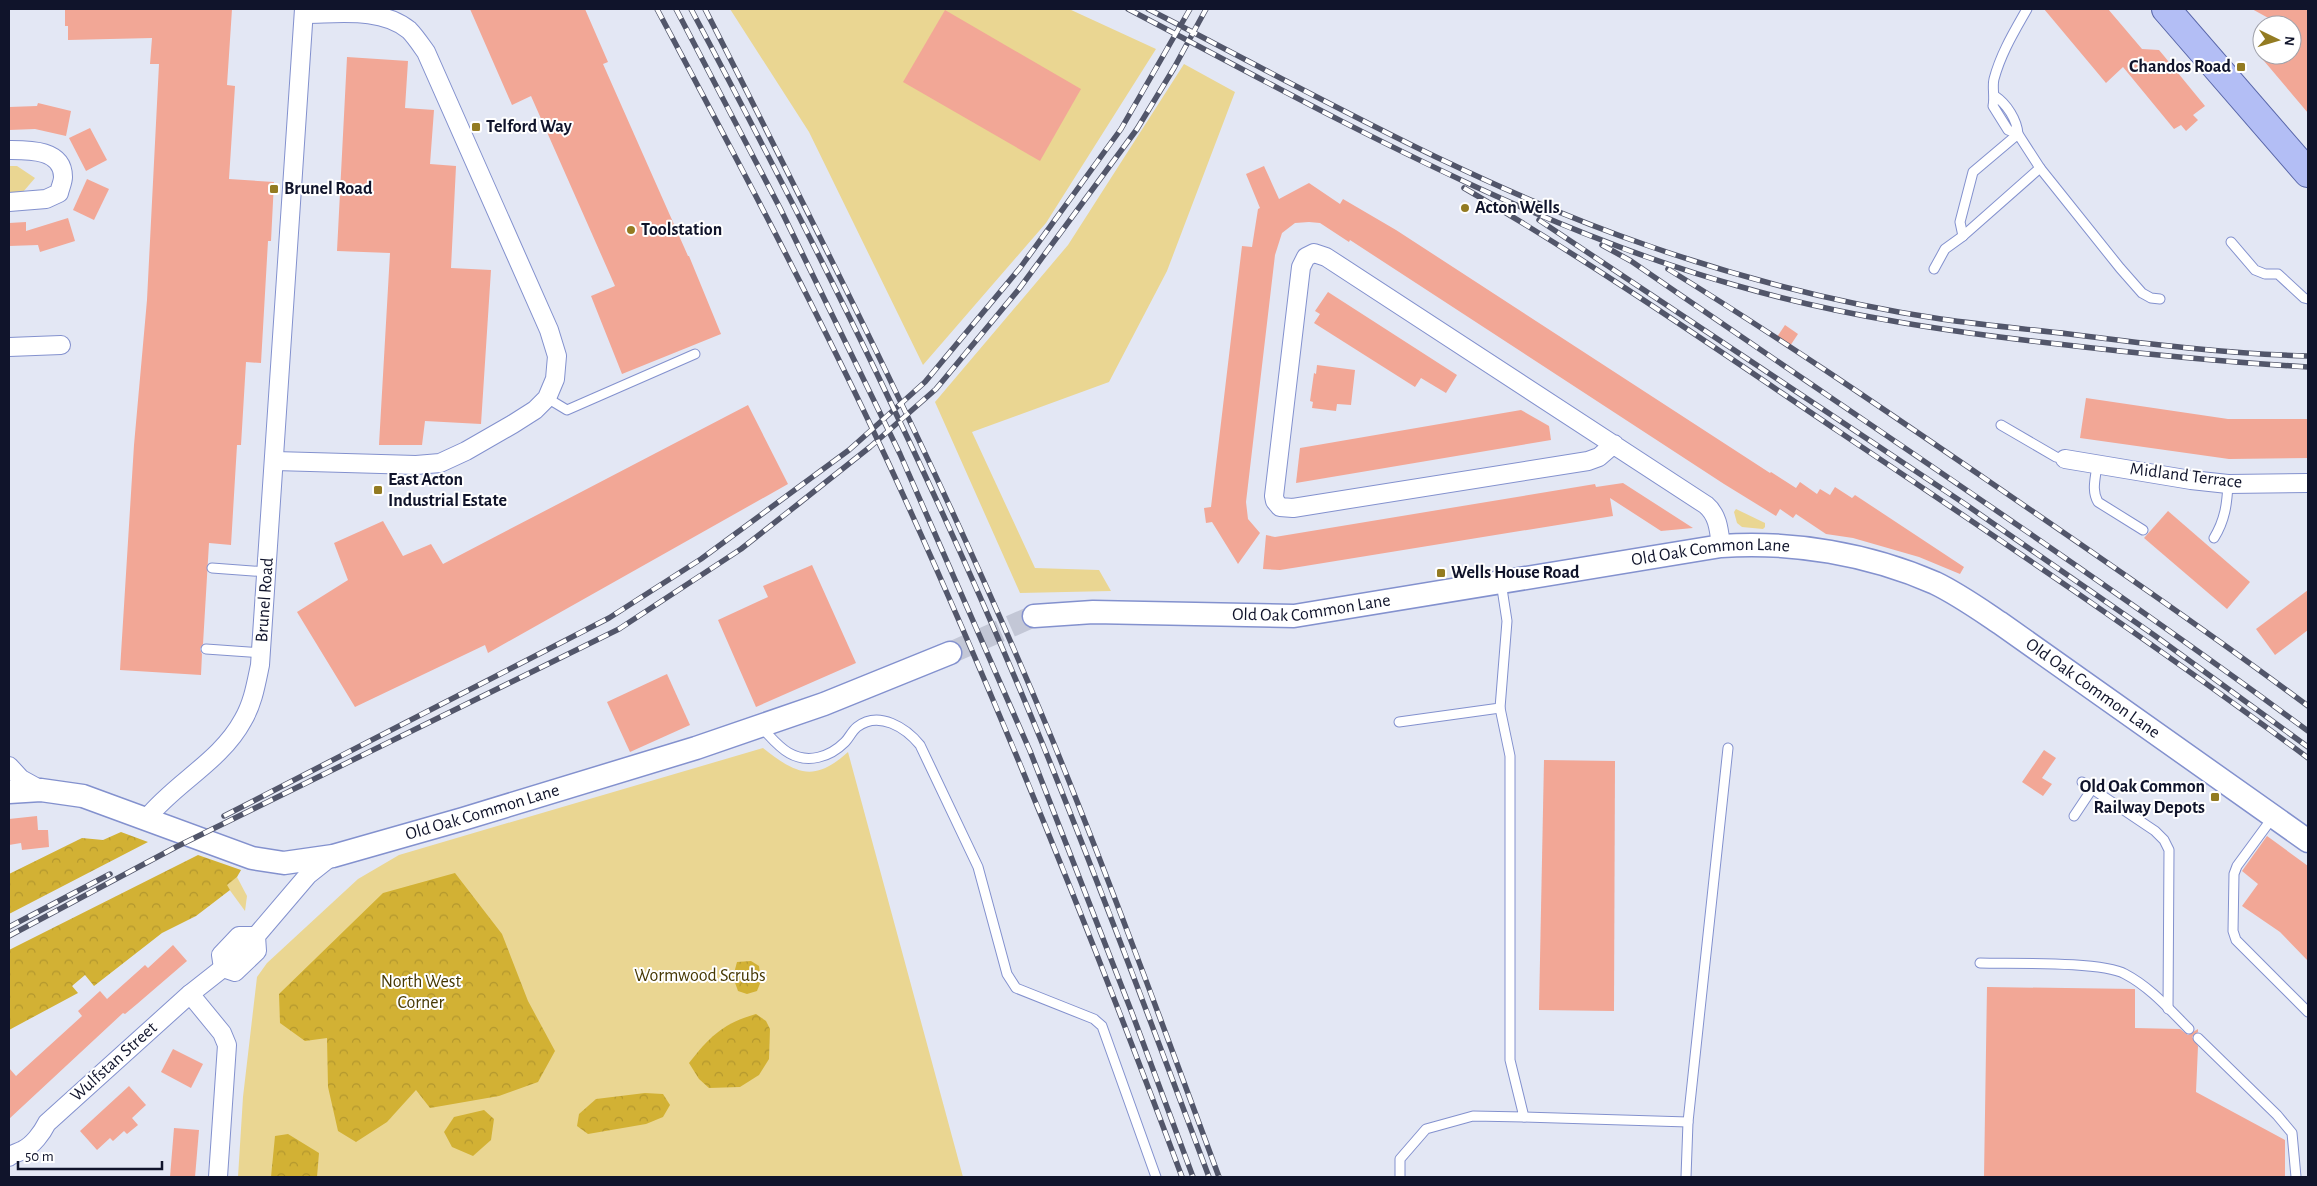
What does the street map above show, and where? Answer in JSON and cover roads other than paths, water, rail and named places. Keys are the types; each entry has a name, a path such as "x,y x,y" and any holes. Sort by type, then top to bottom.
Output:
{"main road":[{"path":"2166,9 2308,173"}],"street":[{"path":"275,461 416,465 440,463 513,424 535,410 547,398 555,379 557,356 549,330 426,52 410,31 391,19 363,12 304,11"},
{"name":"Brunel Road","path":"146,818 156,806 220,750 243,721 254,696 262,653 304,11"},
{"path":"9,150 48,154 58,162 63,177 59,192 46,199 9,202"},
{"path":"1614,444 1605,454 1588,461 1293,508 1280,507 1275,501 1274,496 1303,261 1314,253 1326,257 1614,444 1713,511 1721,546"},
{"path":"9,347 61,345"},
{"name":"Midland Terrace","path":"2065,459 2191,480 2228,484 2308,483"},
{"name":"Old Oak Common Lane","path":"1034,616 1093,612 1294,616 1721,546 1774,544 1811,549 1894,568 1935,583 2000,623 2274,815 2308,841"},
{"name":"Old Oak Common Lane","path":"9,792 41,790 90,798 252,858 268,862 284,863 333,856 463,819 761,727 824,704 950,653"},
{"path":"9,766 21,779 41,790"},
{"name":"Wulfstan Street","path":"9,1157 25,1150 42,1133 47,1123 190,994 223,968 235,972 249,960 257,950 256,936 308,875 333,856"},
{"path":"223,968 221,955 239,936 256,936"},
{"path":"190,994 222,1033 227,1046 218,1177"}],"lane":[{"path":"2027,9 2007,44 1993,81 1995,96 2001,100 2017,124 2018,134 2040,168 2120,268 2142,293 2151,298 2160,299"},
{"path":"1963,236 1960,222 1972,172 2018,134"},
{"path":"1934,269 1945,249 1963,236 2040,168"},
{"path":"2231,242 2255,270 2265,274 2278,274 2304,298 2308,299"},
{"path":"547,398 567,410 695,354"},
{"path":"2001,425 2056,457 2065,459"},
{"path":"2097,464 2094,488 2098,502 2143,530"},
{"path":"2214,538 2221,526 2225,513 2228,484"},
{"path":"212,568 267,572"},
{"path":"1500,582 1507,621 1500,708 1510,756 1510,1060 1524,1117"},
{"path":"206,649 262,653"},
{"path":"1399,722 1500,708"},
{"path":"761,727 780,747 790,754 802,758 816,758 828,755 845,742 857,728 868,722 880,721 890,723 900,726 909,732 920,745 978,868 1008,974 1016,988 1094,1019 1102,1026 1156,1177"},
{"path":"1686,1177 1688,1122 1728,748"},
{"path":"2082,782 2155,831 2164,840 2169,850 2168,1009"},
{"path":"2074,816 2092,788"},
{"path":"2274,815 2237,866 2234,874 2233,931 2240,946 2308,1012"},
{"path":"1980,963 2074,966 2124,972 2156,995 2189,1029"},
{"path":"2198,1038 2277,1115 2292,1134 2296,1177"},
{"path":"1400,1177 1400,1159 1426,1129 1472,1116 1688,1122"}],"tunnel":[{"path":"950,653 1034,616"}],"railway":[{"path":"657,9 746,178 861,404 928,550 1042,817 1182,1177"},
{"path":"676,9 780,208 900,454 1030,751 1132,1013 1193,1177"},
{"path":"691,9 786,190 876,372 963,557 1065,799 1209,1177"},
{"path":"705,9 886,371 1013,646 1095,848 1219,1177"},
{"path":"1128,9 1351,126 1502,199 1658,261 1738,286 1817,306 1897,322 1977,334 2089,348 2308,367"},
{"path":"1148,9 1394,137 1457,167 1584,222 1649,246 1757,280 1867,306 1941,319 2188,348 2308,356"},
{"path":"224,816 609,618 701,559 849,450 925,382 1020,268 1121,129 1190,9"},
{"path":"9,936 176,847 619,629 741,549 870,447 936,389 1019,289 1137,129 1174,68 1206,9"},
{"path":"1464,188 1560,246 1653,306 1957,511 2134,632 2308,758"},
{"path":"1539,220 1965,504 2154,635 2308,747"},
{"path":"1602,245 1631,261 2056,552 2225,670 2308,731"},
{"path":"1668,269 1789,346 1908,426 2149,591 2308,706"},
{"path":"9,927 110,874"}],"place":[{"name":"Chandos Road","path":"2241,67"},
{"name":"Telford Way","path":"476,127"},
{"name":"Brunel Road","path":"274,189"},
{"name":"Acton Wells","path":"1465,208"},
{"name":"Toolstation","path":"631,230"},
{"name":"East Acton Industrial Estate","path":"378,490"},
{"name":"Wells House Road","path":"1441,573"},
{"name":"Old Oak Common Railway Depots","path":"2215,797"}],"park label":[{"name":"Wormwood Scrubs","path":"700,976"},
{"name":"North West Corner","path":"421,992"}]}
